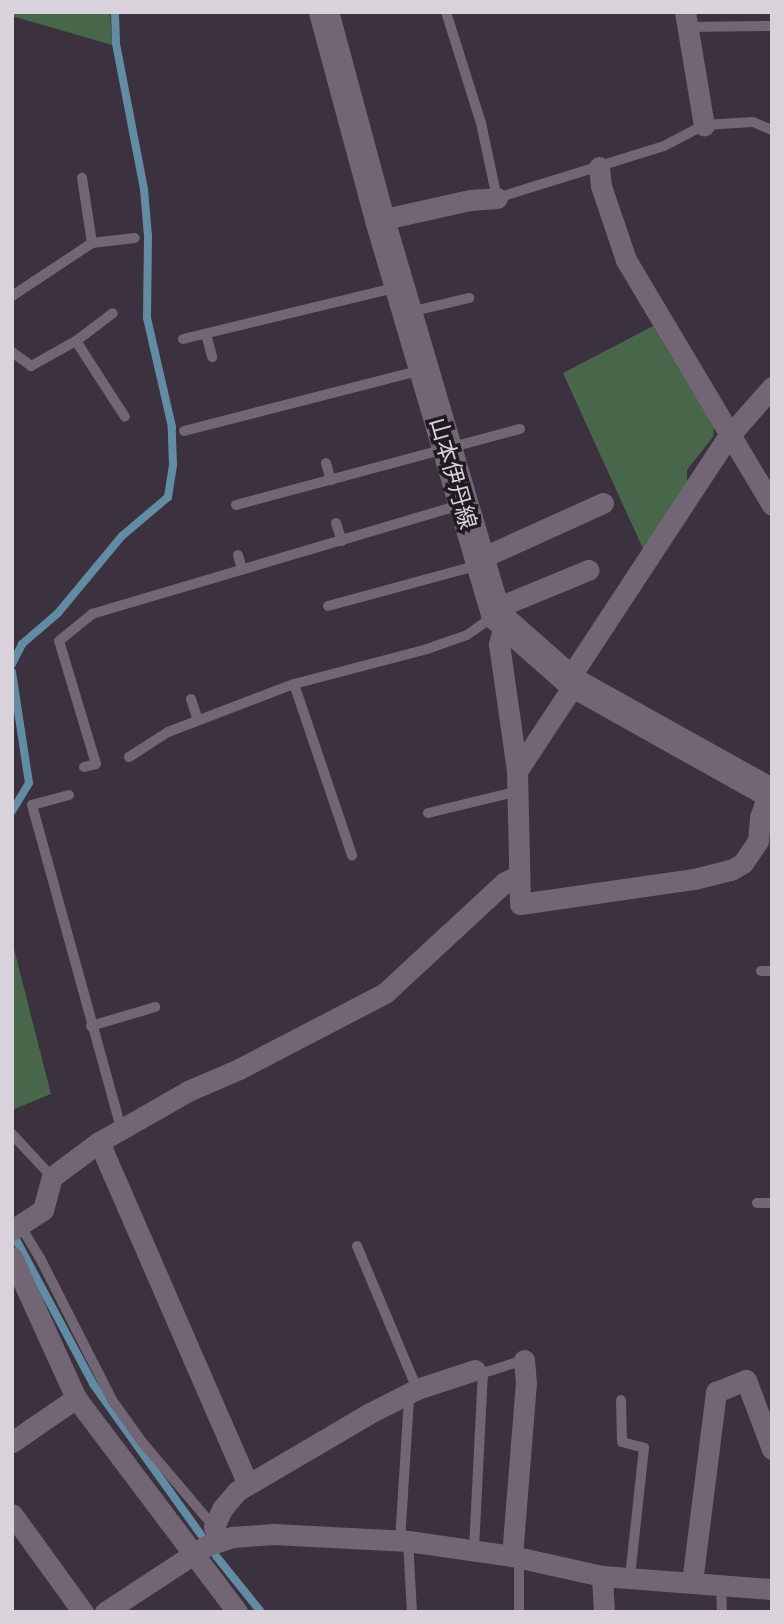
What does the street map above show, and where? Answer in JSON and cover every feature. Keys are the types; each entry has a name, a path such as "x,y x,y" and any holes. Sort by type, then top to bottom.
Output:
{"main road":[{"name":"山本伊丹線","path":"324,12 446,449 479,562 499,616 572,682 770,793"}],"street":[{"path":"686,19 704,125"},
{"path":"599,167 601,186 626,260 728,437 772,505"},
{"path":"380,220 470,200 497,198"},
{"path":"516,782 570,689 574,671 728,437 772,387"},
{"path":"479,562 603,503"},
{"path":"588,570 499,616 499,644 516,782 520,904 694,879 731,870 743,863 758,841 760,817 770,793"},
{"path":"16,1227 43,1210 52,1177 99,1142 122,1132 188,1090 239,1069 385,993 505,883 518,876"},
{"path":"99,1142 248,1484"},
{"path":"12,1257 76,1398 195,1551 237,1612"},
{"path":"516,1557 526,1383 524,1360"},
{"path":"217,1534 222,1509 237,1491 248,1484 368,1414 414,1393 479,1371"},
{"path":"692,1582 716,1392 746,1380 772,1449"},
{"path":"12,1441 76,1398"},
{"path":"12,1514 83,1612"},
{"path":"106,1612 217,1534 404,1541 474,1549 602,1576 772,1589"},
{"path":"602,1576 604,1612"}],"lane":[{"path":"446,12 481,123 497,198 664,146 704,125 753,122 772,130"},
{"path":"686,19 772,26"},
{"path":"82,178 92,243"},
{"path":"12,296 92,243 135,238"},
{"path":"183,339 404,299 469,298"},
{"path":"12,352 31,366 76,341 113,313"},
{"path":"206,334 212,357"},
{"path":"76,341 125,417"},
{"path":"184,431 424,369"},
{"path":"236,505 520,429"},
{"path":"326,463 331,480"},
{"path":"84,767 96,764 59,641 92,614 464,505"},
{"path":"336,523 342,541"},
{"path":"237,555 242,569"},
{"path":"328,606 479,562"},
{"path":"129,757 168,732 198,720 294,684 427,649 467,635 499,616"},
{"path":"294,684 352,855"},
{"path":"191,699 198,720"},
{"path":"428,813 516,782"},
{"path":"69,794 32,805 122,1132"},
{"path":"91,1026 155,1007"},
{"path":"12,1134 52,1177"},
{"path":"757,1203 772,1203"},
{"path":"16,1227 40,1258 112,1401 217,1534"},
{"path":"357,1246 386,1302 414,1393 404,1541 412,1612"},
{"path":"474,1549 479,1371 524,1360"},
{"path":"621,1400 622,1442 644,1448 630,1577"},
{"path":"516,1557 519,1612"},
{"path":"720,1584 722,1612"}],"green space":[{"path":"12,12 110,12 112,45 12,16"},
{"path":"653,326 714,427 713,437 687,470 687,501 645,553 563,373"},
{"path":"12,941 51,1094 12,1110"}],"waterway":[{"path":"12,664 22,644 58,613 122,536 168,497 173,465 172,427 147,318 148,236 144,189 116,43 115,12"},
{"path":"12,672 29,783 12,811"},
{"path":"12,1232 93,1384 201,1535"},
{"path":"216,1556 261,1612"}]}
